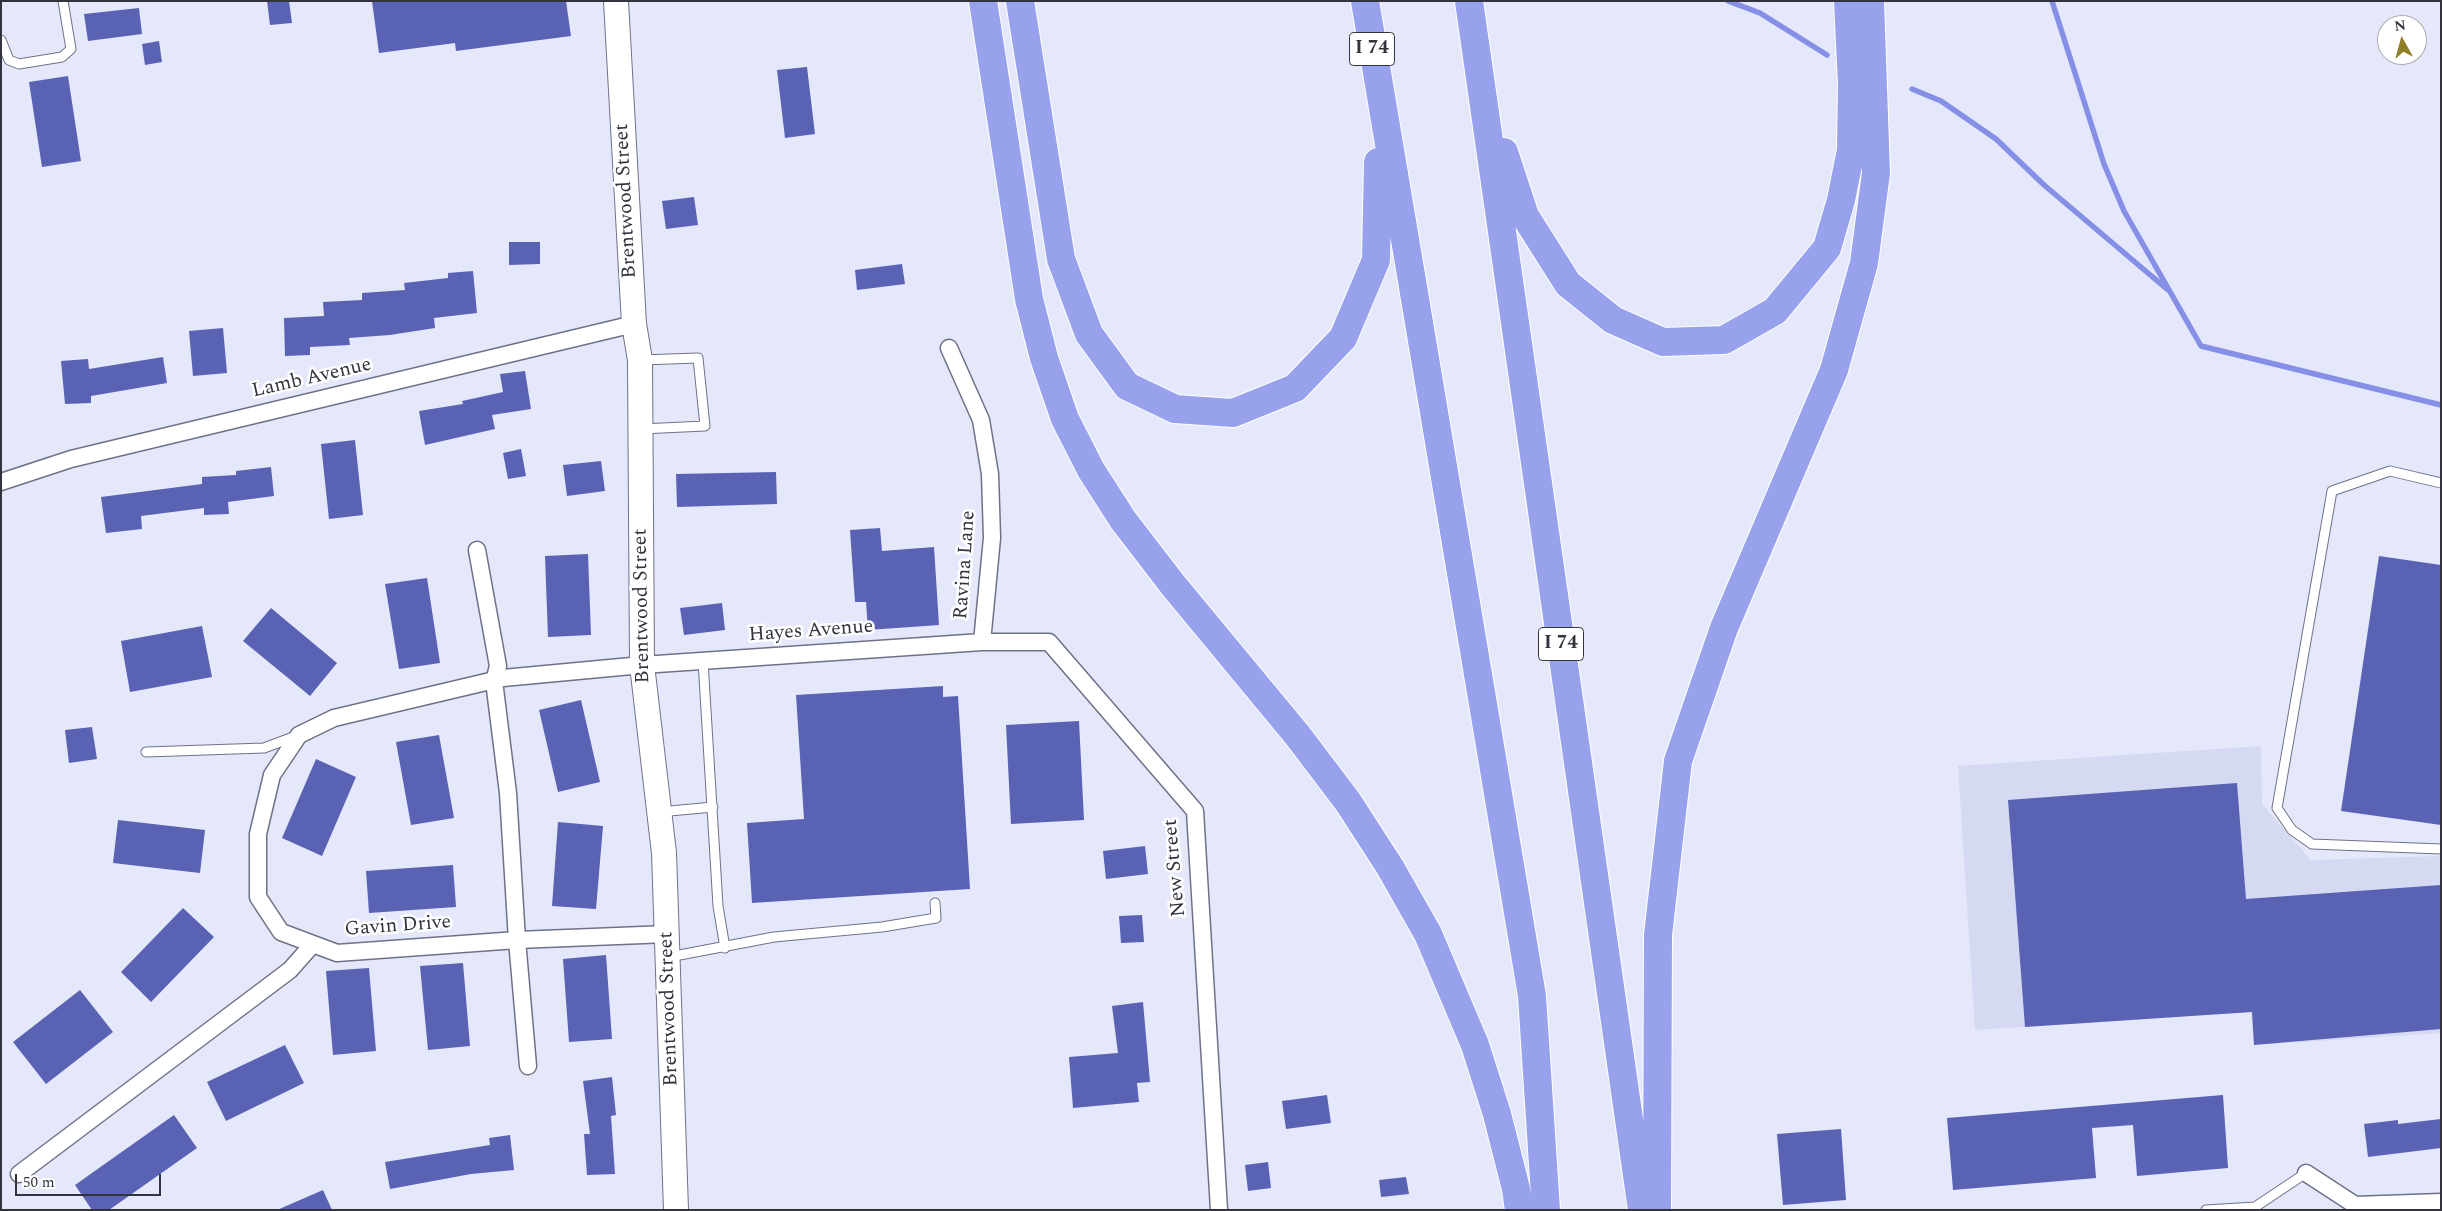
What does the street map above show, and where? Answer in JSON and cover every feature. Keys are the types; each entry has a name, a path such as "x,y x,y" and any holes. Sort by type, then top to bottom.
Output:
{"highway":[{"path":"983,1 1029,299 1044,358 1065,420 1091,470 1123,520 1173,585 1298,736 1348,802 1390,867 1428,934 1475,1044 1497,1114 1516,1189 1519,1210"},
{"path":"1020,1 1061,259 1089,334 1127,386 1176,408 1233,413 1295,388 1342,338 1376,260 1380,98"},
{"name":"I 74","path":"1365,1 1532,996 1546,1210"},
{"name":"I 74","path":"1469,1 1642,1210"},
{"path":"1481,78 1525,216 1568,284 1613,320 1663,342 1724,340 1775,311 1827,248 1842,200 1851,150 1852,84 1848,1"},
{"path":"1657,1210 1658,935 1678,761 1724,628 1834,370 1864,263 1876,173 1870,1"}],"main road":[{"name":"Brentwood Street","path":"616,1 634,324 640,360 642,665 664,853 676,1210"}],"street":[{"name":"Lamb Avenue","path":"1,482 71,459 634,324"},
{"name":"Ravina Lane","path":"949,348 981,420 990,474 992,538 982,642"},
{"path":"477,550 498,666 494,680 508,792 517,940 528,1066"},
{"name":"Hayes Avenue","path":"642,665 982,642"},
{"name":"New Street","path":"982,642 1049,642 1195,811 1220,1210"},
{"path":"298,735 334,718 503,678 642,665"},
{"name":"Gavin Drive","path":"298,735 272,774 258,834 258,897 281,932 337,953 517,940 668,946"},
{"path":"19,1174 290,970 313,944"},
{"path":"2306,1173 2355,1205 2441,1202"}],"lane":[{"path":"1,40 9,60 19,64 62,57 71,49 63,1"},
{"path":"640,360 698,358 705,426 640,429"},
{"path":"2441,483 2390,471 2332,491 2277,808 2292,830 2312,844 2441,849"},
{"path":"703,661 718,906 725,948"},
{"path":"146,752 264,748 298,735"},
{"path":"659,812 713,807"},
{"path":"668,946 725,948 774,936 882,927 936,918 935,903"},
{"path":"2206,1210 2255,1207 2306,1173"}],"shaded area":[{"path":"2261,746 2262,804 2311,860 2441,856 2441,1033 2254,1045 2251,1012 1975,1030 1958,766"}],"building":[{"path":"267,1 289,1 292,23 270,25"},
{"path":"372,1 566,1 571,36 456,51 455,43 379,53"},
{"path":"139,8 142,34 88,41 84,14"},
{"path":"159,41 162,62 145,65 142,44"},
{"path":"807,67 815,134 785,138 777,70"},
{"path":"68,76 81,161 42,167 29,82"},
{"path":"694,197 698,225 666,229 662,201"},
{"path":"509,242 540,242 540,264 509,265"},
{"path":"902,264 905,284 857,290 855,270"},
{"path":"473,271 477,313 434,318 435,328 390,335 349,338 350,345 310,347 310,355 285,356 284,318 324,316 323,302 362,300 362,293 405,290 404,283 448,278 448,273"},
{"path":"223,328 227,373 193,376 189,331"},
{"path":"163,357 167,383 91,396 91,403 65,404 61,361 88,359 89,369"},
{"path":"525,371 531,409 492,415 495,429 425,445 419,411 463,404 462,401 503,392 500,374"},
{"path":"355,440 363,515 329,519 321,444"},
{"path":"521,449 526,476 508,479 503,453"},
{"path":"601,461 605,491 567,496 563,465"},
{"path":"271,467 274,496 228,502 229,514 204,515 204,508 141,516 142,529 106,533 101,497 202,484 202,477 236,475 236,471"},
{"path":"776,472 777,504 677,507 676,474"},
{"path":"880,528 882,551 934,547 939,625 868,630 866,602 855,602 850,530"},
{"path":"588,554 591,635 548,637 545,556"},
{"path":"2379,556 2441,565 2441,825 2341,811"},
{"path":"427,578 440,663 399,669 385,584"},
{"path":"722,603 725,630 684,635 680,608"},
{"path":"271,608 337,663 310,696 243,641"},
{"path":"202,626 212,677 130,692 121,641"},
{"path":"943,686 943,697 958,696 970,889 752,903 747,823 804,819 796,695"},
{"path":"581,700 600,782 558,792 539,710"},
{"path":"1079,721 1084,820 1011,824 1006,725"},
{"path":"92,727 97,759 69,763 65,730"},
{"path":"439,735 454,818 411,825 396,742"},
{"path":"316,759 356,777 322,856 282,838"},
{"path":"2237,783 2246,899 2441,885 2441,1029 2254,1045 2252,1012 2025,1027 2008,800"},
{"path":"118,820 205,830 200,873 113,863"},
{"path":"558,822 603,826 596,909 552,906"},
{"path":"1145,846 1148,874 1106,879 1103,851"},
{"path":"453,865 456,907 369,913 366,871"},
{"path":"183,908 214,937 151,1002 121,972"},
{"path":"1142,915 1144,942 1121,943 1119,916"},
{"path":"606,955 612,1039 569,1042 563,959"},
{"path":"463,963 470,1046 428,1050 420,966"},
{"path":"369,968 376,1051 333,1055 326,971"},
{"path":"80,990 113,1032 46,1084 13,1042"},
{"path":"1143,1002 1150,1082 1137,1083 1139,1102 1073,1108 1069,1057 1118,1053 1112,1006"},
{"path":"285,1045 304,1083 226,1121 207,1082"},
{"path":"612,1077 616,1115 611,1116 615,1174 587,1175 584,1134 590,1134 583,1081"},
{"path":"1327,1095 1331,1123 1286,1129 1282,1101"},
{"path":"2223,1095 2228,1168 2137,1176 2133,1125 2092,1128 2096,1178 1953,1190 1947,1118"},
{"path":"174,1115 197,1148 109,1210 92,1210 75,1185"},
{"path":"2441,1119 2441,1148 2368,1157 2364,1124 2398,1120 2398,1124"},
{"path":"1841,1129 1846,1200 1783,1205 1777,1134"},
{"path":"510,1135 514,1170 471,1174 390,1189 385,1162 490,1145 489,1138"},
{"path":"1268,1162 1271,1188 1248,1191 1245,1165"},
{"path":"1406,1177 1409,1194 1381,1197 1379,1180"},
{"path":"323,1190 332,1210 277,1210"}],"waterway":[{"path":"1728,1 1760,13 1827,55"},
{"path":"2052,1 2104,164 2124,211 2201,346 2441,405"},
{"path":"1912,89 1941,101 1996,139 2044,185 2168,290"}]}
